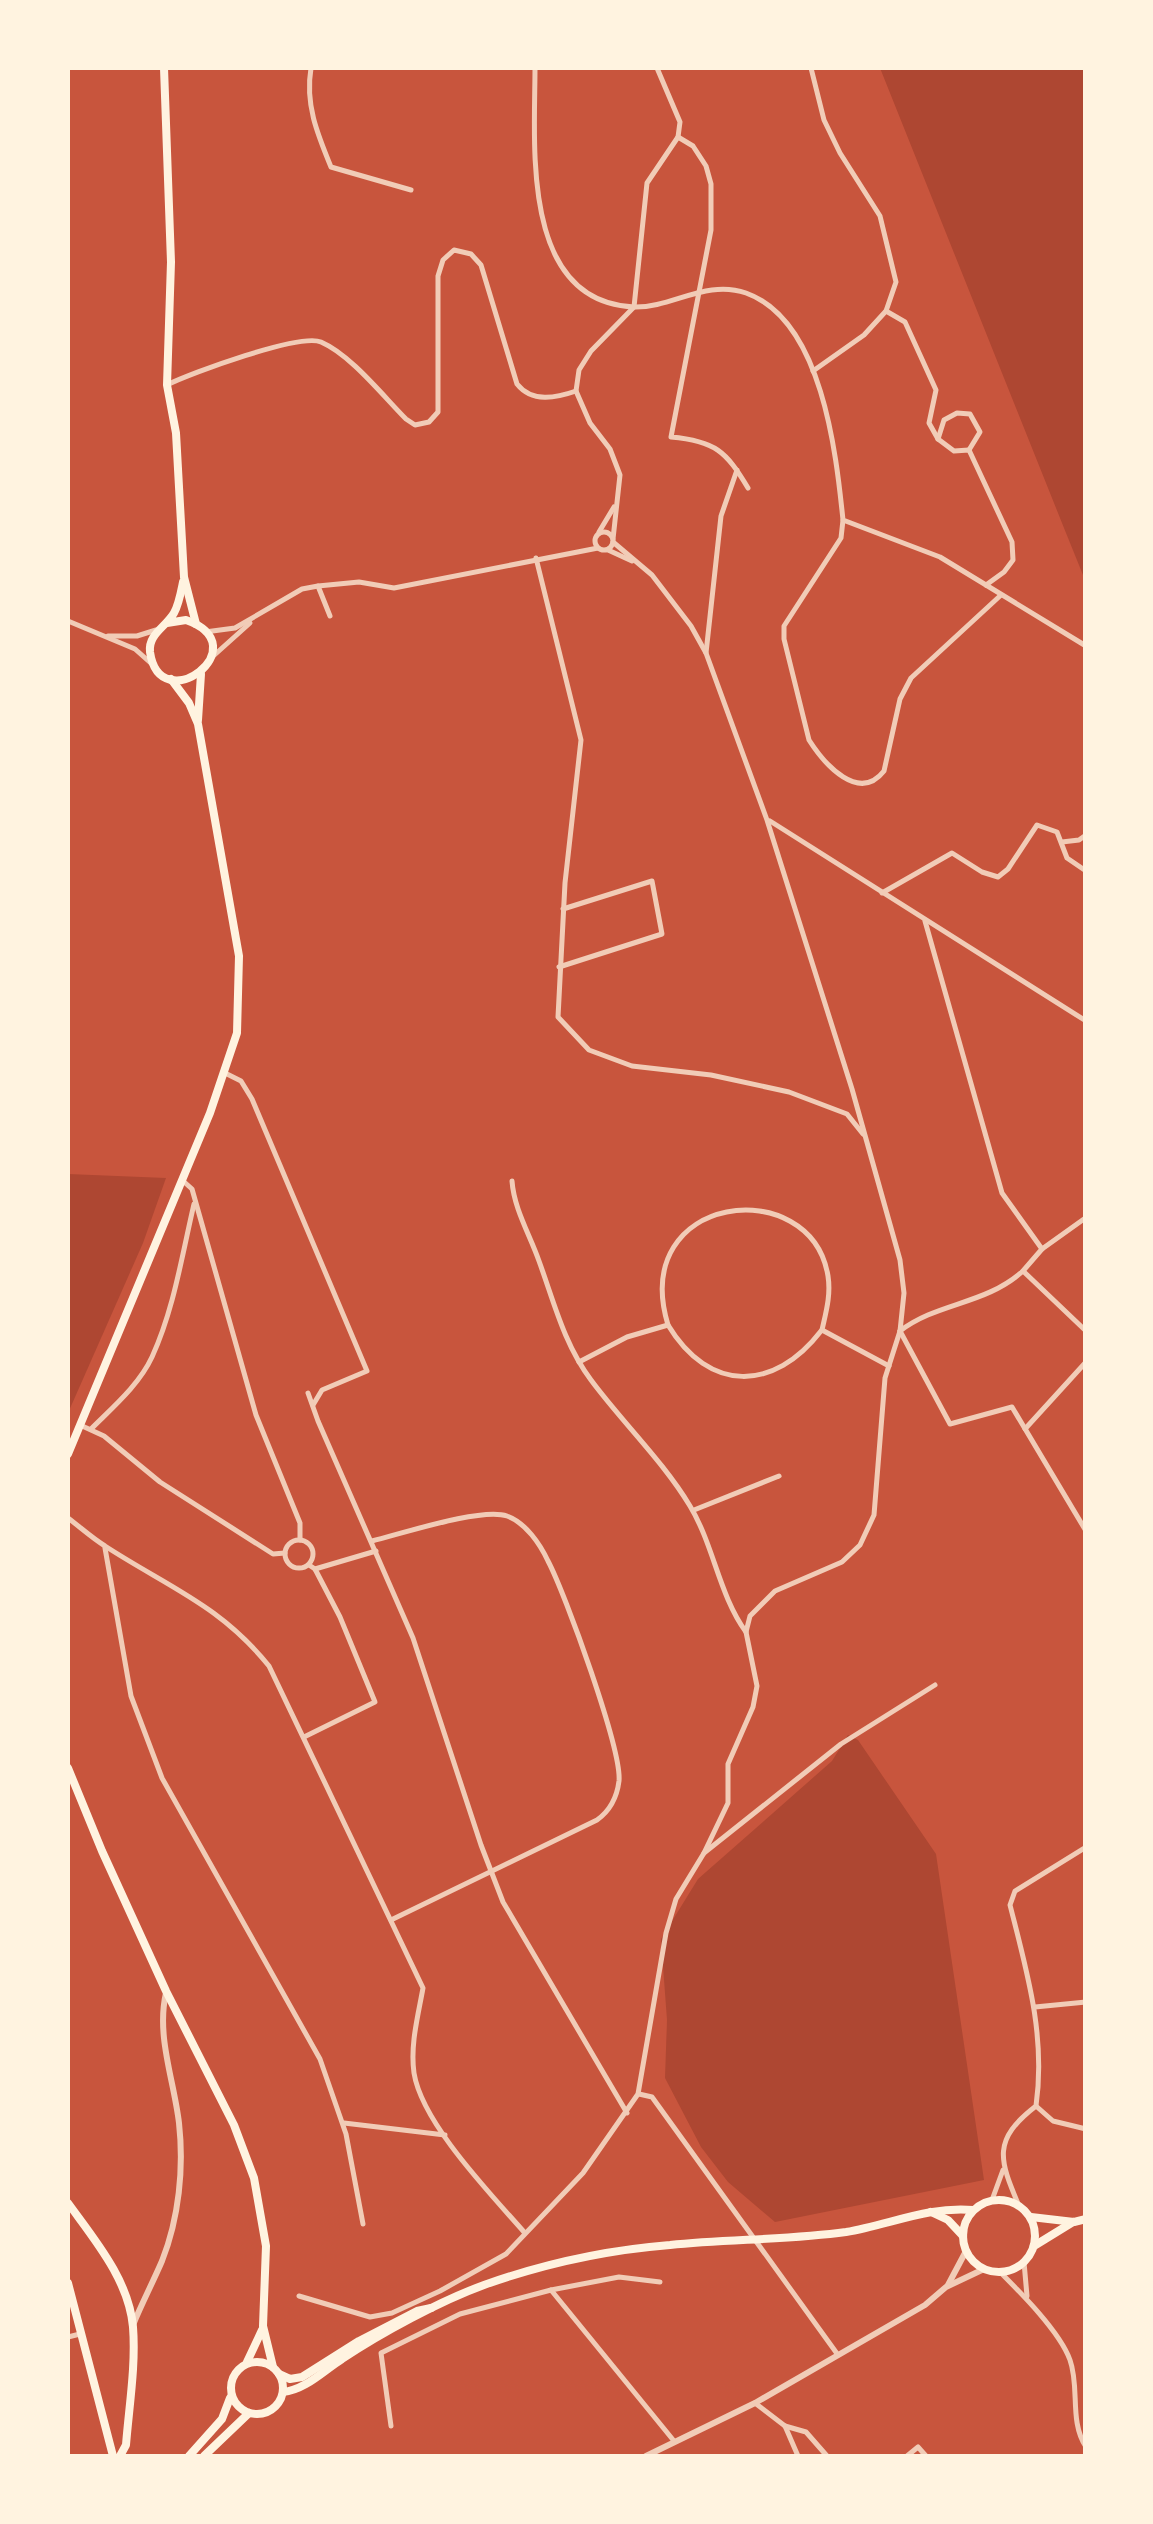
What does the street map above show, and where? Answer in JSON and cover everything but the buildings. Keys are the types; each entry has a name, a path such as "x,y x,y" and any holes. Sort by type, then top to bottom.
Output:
{"main road":[{"path":"164,68 171,262 167,385 176,433 184,577 196,624"},
{"path":"68,1454 225,1073 236,1032 239,956 198,724 189,703 156,667 151,645 158,629 176,610 184,577"},
{"path":"167,623 186,620 196,624 210,641 211,658 202,673 198,724"},
{"path":"171,679 186,680 202,673"},
{"path":"68,1768 166,1992 234,2125 254,2178 266,2246 263,2326 283,2392"},
{"path":"1034,2246 1035,2228 1020,2206 992,2200 973,2210 966,2220 966,2250 984,2269 1000,2272 1014,2269 1034,2246 1074,2222"},
{"path":"68,2203 109,2261 133,2325 126,2445 114,2454 68,2282"},
{"path":"231,2393 237,2406 258,2414 274,2408 283,2392 305,2384 368,2344 482,2286 603,2254 667,2245 846,2232 954,2208 973,2210"},
{"path":"931,2212 948,2220 963,2236"},
{"path":"1030,2217 1086,2220"},
{"path":"246,2364 259,2362 290,2379 302,2377 417,2311 440,2306"},
{"path":"188,2456 222,2419 233,2376 246,2364 263,2326"},
{"path":"204,2456 249,2413"}],"street":[{"path":"311,68 308,90 313,123 331,167 411,190"},
{"path":"535,68 540,210 548,241 564,270 586,291 634,306 720,288 746,293 775,310 795,336 813,371 836,460 843,520 840,538 784,626 784,639 809,740 817,752 851,784 865,785 877,780 884,771 900,699 911,678 1002,595"},
{"path":"608,550 613,540 620,475 616,460 582,408 576,390 579,370 591,351 634,306 647,183 678,137 680,122 657,68"},
{"path":"811,68 824,120 880,216 896,282 886,311 864,335 813,371"},
{"path":"678,137 693,146 706,166 711,184 711,230 672,437 713,444 748,488"},
{"path":"167,385 194,372 316,339 337,350 406,420 415,424 429,422 438,412 438,276 444,260 454,250 471,254 481,265 517,384 536,397 562,396 576,390"},
{"path":"886,311 905,322 936,390 929,423 938,439 954,451 970,450"},
{"path":"938,439 944,420 957,413 970,414 980,432 970,450"},
{"path":"970,450 1012,542 1013,560 986,586"},
{"path":"706,652 721,516 737,470"},
{"path":"598,548 596,537 616,505"},
{"path":"843,520 940,557 1086,646"},
{"path":"575,552 608,533 652,576 706,652 767,820 900,1260 904,1293 900,1331 889,1366 874,1515 860,1545 842,1562 775,1591 750,1616 746,1632"},
{"path":"205,632 236,628 302,590 318,586 358,582 394,588 598,548 636,563"},
{"path":"536,558 581,740 563,910 558,1016 588,1050 632,1066 711,1075 789,1092 847,1114 865,1136"},
{"path":"318,586 330,616"},
{"path":"211,658 244,632 252,620"},
{"path":"68,621 135,649 156,667"},
{"path":"105,636 137,636 158,629"},
{"path":"767,820 1086,1021"},
{"path":"882,892 952,853 982,872 998,876 1008,870 1037,825 1057,832 1067,858 1086,872"},
{"path":"1062,842 1086,835"},
{"path":"559,967 662,934 652,881 563,910"},
{"path":"925,920 1002,1192 1042,1249"},
{"path":"225,1073 241,1081 252,1098 367,1370 322,1390 313,1405"},
{"path":"182,1180 192,1189 256,1415 300,1523 300,1540"},
{"path":"300,2296 370,2317 392,2313 506,2254 583,2173 638,2094 666,1933 676,1899 728,1803 728,1764 753,1707 757,1686 746,1632 733,1611 693,1510 580,1362 558,1321 540,1262 512,1194 512,1181"},
{"path":"92,1429 126,1395 151,1359 170,1305 195,1201"},
{"path":"760,1210 790,1222 815,1243 828,1274 822,1330 804,1354 784,1367 758,1375 728,1374 702,1366 682,1349 668,1325 660,1288 664,1263 696,1222 722,1212 760,1210"},
{"path":"900,1331 918,1317 1005,1287 1042,1249 1084,1218"},
{"path":"1023,1271 1086,1331"},
{"path":"580,1362 627,1337 668,1325"},
{"path":"822,1330 889,1366"},
{"path":"900,1331 950,1424 1012,1407 1084,1526"},
{"path":"1025,1429 1086,1362"},
{"path":"308,1393 413,1638 503,1902 626,2113"},
{"path":"80,1425 104,1436 160,1482 273,1554 285,1554"},
{"path":"693,1510 779,1476"},
{"path":"372,1541 490,1513 510,1517 530,1533 565,1597 615,1750 620,1777 608,1812 598,1820 391,1920"},
{"path":"68,1518 105,1546 215,1611 248,1639 269,1666 423,1988 414,2041 421,2100 469,2169 524,2232"},
{"path":"303,1737 375,1702 340,1618 312,1567 314,1552 310,1545 300,1540 290,1544 285,1554 290,1566 298,1568 312,1567 376,1550"},
{"path":"105,1546 131,1696 162,1778 320,2059 343,2122 363,2224"},
{"path":"704,1853 841,1744 936,1685"},
{"path":"1020,2206 1004,2170 1001,2150 1009,2132 1036,2106 1040,2067 1035,2007 1010,1905 1015,1891 1086,1847"},
{"path":"133,2325 163,2258 175,2218 181,2169 179,2124 161,2014 166,1992"},
{"path":"1035,2007 1086,2002"},
{"path":"638,2094 652,2097 838,2355"},
{"path":"1036,2106 1052,2121 1086,2129"},
{"path":"343,2122 446,2135"},
{"path":"992,2200 1004,2170"},
{"path":"946,2287 966,2250"},
{"path":"1024,2262 1028,2296"},
{"path":"646,2456 756,2403 925,2305 946,2287 984,2269"},
{"path":"1000,2272 1028,2296 1070,2360 1078,2435 1086,2446"},
{"path":"391,2426 381,2353 460,2314 551,2290 619,2277 660,2282"},
{"path":"551,2290 674,2440"},
{"path":"68,2337 80,2334"},
{"path":"756,2403 784,2426 806,2432 827,2456"},
{"path":"784,2426 798,2456"},
{"path":"907,2456 918,2447 926,2456"}],"shaded area":[{"path":"880,68 1085,68 1085,580 1064,528"},
{"path":"68,1174 166,1178 143,1243 68,1413"},
{"path":"848,1735 858,1740 936,1854 984,2180 775,2222 728,2182 701,2147 665,2078 667,2020 661,1939 698,1879 832,1761"}]}
